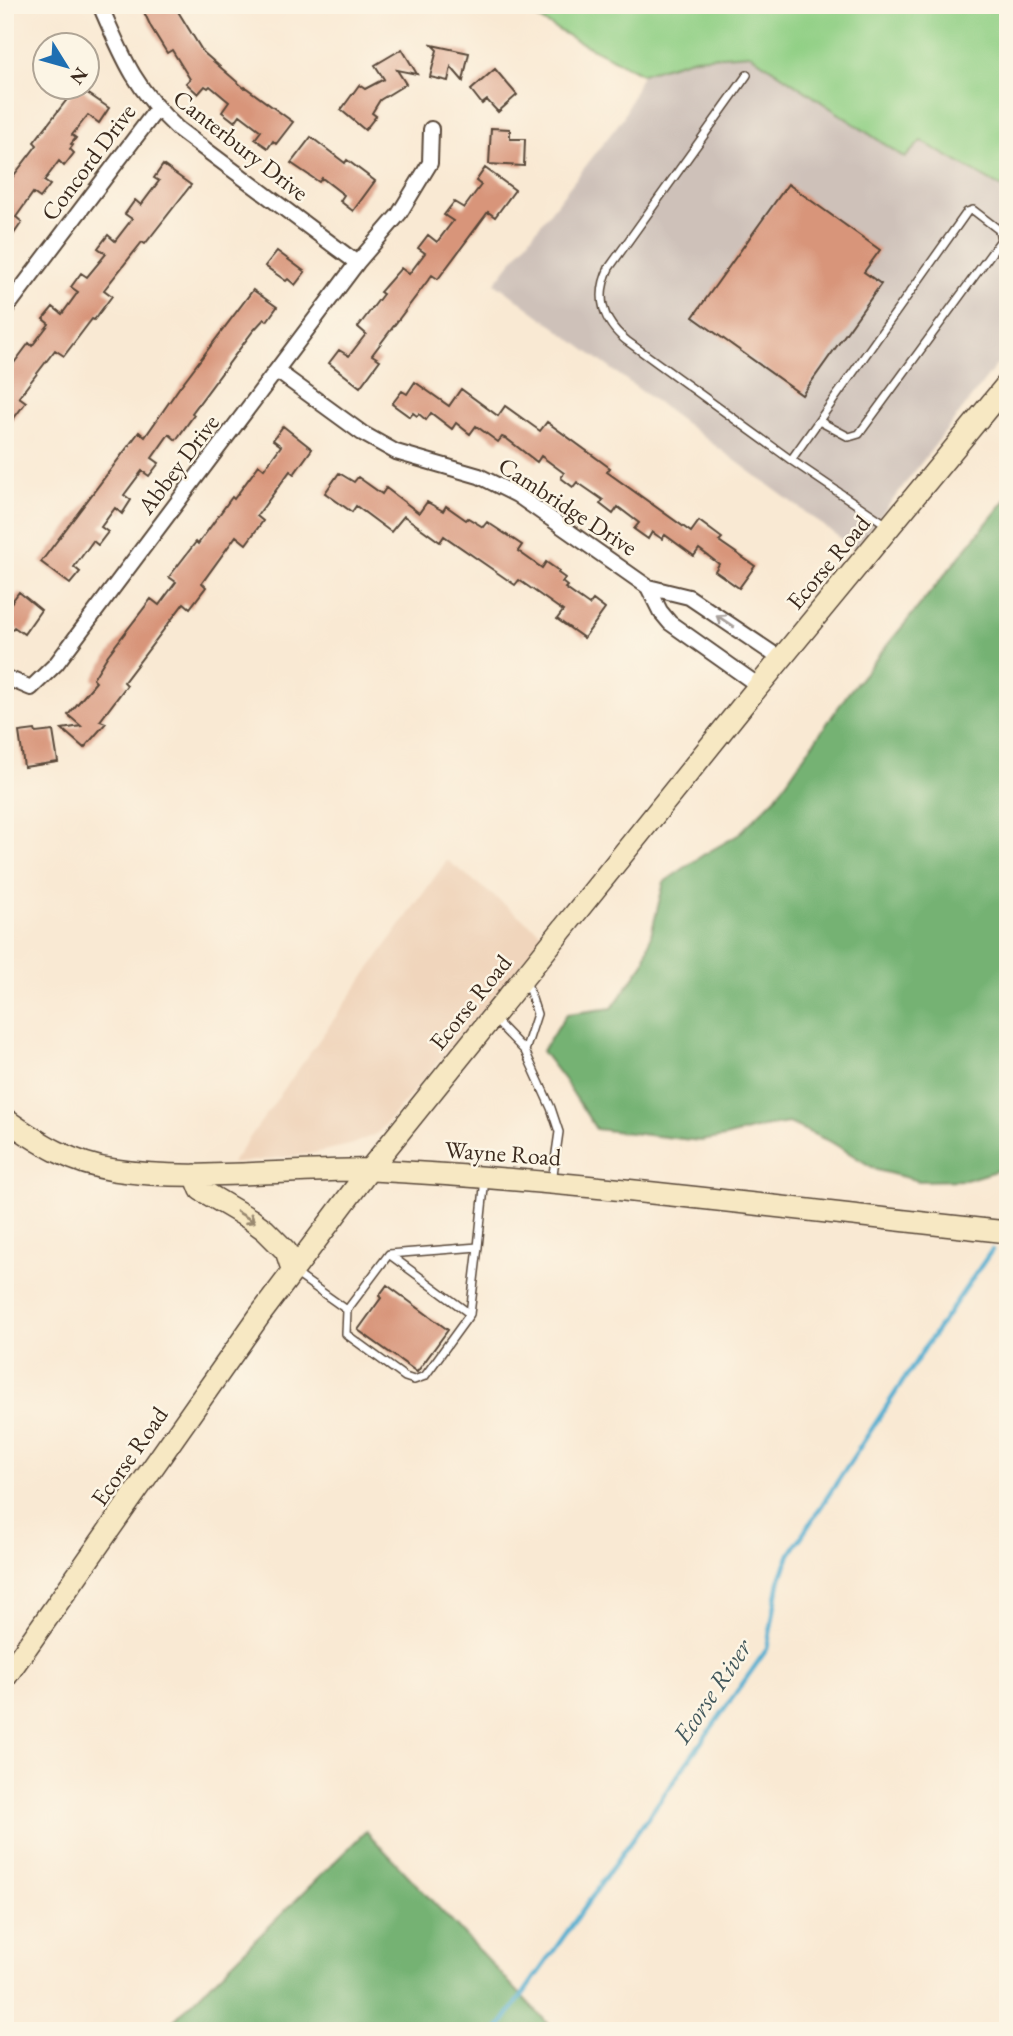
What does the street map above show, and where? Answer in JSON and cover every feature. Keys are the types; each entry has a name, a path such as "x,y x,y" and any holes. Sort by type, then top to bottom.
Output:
{"main road":[{"name":"Ecorse Road","path":"5,1678 253,1325 369,1170 759,686 1008,383"},
{"name":"Wayne Road","path":"5,1119 64,1156 93,1166 133,1172 195,1175 369,1170 552,1182 1008,1232"},
{"path":"195,1175 201,1190 265,1230 286,1251 293,1272"}],"street":[{"name":"Canterbury Drive","path":"100,5 132,75 157,109 178,128 357,263"},
{"name":"Concord Drive","path":"5,310 157,109"},
{"name":"Abbey Drive","path":"5,677 31,688 56,664 357,263 399,214 430,163 431,130"},
{"name":"Cambridge Drive","path":"277,371 362,433 396,452 479,476 517,495 648,587 689,597 781,659"},
{"name":"Cambridge Drive","path":"648,587 660,611 670,623 759,686"}],"lane":[{"path":"747,75 609,268 601,292 604,313 611,326 627,341 792,460 891,527"},
{"path":"792,460 819,421 967,212 973,210 999,230 1001,240 859,434 849,436 819,421"},
{"path":"525,976 537,1014 525,1051"},
{"path":"492,1017 525,1051 551,1108 559,1132 552,1182"},
{"path":"478,1247 389,1254 347,1310 346,1334 405,1377 414,1380 425,1376 470,1314 478,1247 485,1178"},
{"path":"389,1254 470,1314"},
{"path":"293,1272 347,1310"}],"shaded area":[{"path":"750,54 905,158 921,140 1008,191 1008,350 855,549 495,283 623,118 642,74 695,58"},
{"path":"447,860 545,936 378,1133 350,1145 309,1154 231,1164"}],"green space":[{"path":"515,5 1008,5 1008,191 921,141 905,158 750,54 695,58 642,74"},
{"path":"1008,497 1008,1156 999,1170 966,1180 919,1181 877,1170 831,1142 789,1123 700,1141 596,1129 542,1051 567,1014 612,1008 644,963 664,882 738,835 775,798 849,692"},
{"path":"366,1831 555,2031 163,2031"}],"building":[{"path":"155,5 174,5 203,52 244,88 293,122 276,144 273,141 268,148 255,139 261,131 240,115 235,122 222,112 229,102 210,86 205,86 198,94 186,83 190,79 172,50 167,53 143,10"},
{"path":"432,45 469,53 463,81 451,67 448,81 430,77 437,50"},
{"path":"402,49 417,74 397,70 406,84 380,100 372,113 376,116 365,130 341,110 359,85 365,89 384,79 375,65"},
{"path":"495,69 517,95 498,112 487,100 482,104 471,90"},
{"path":"65,102 100,102 109,108 99,123 88,115 72,135 76,138 70,149 74,153 64,166 59,161 44,181 50,185 40,198 33,193 16,217 22,222 13,235 7,231 5,233 5,187 37,145 34,142"},
{"path":"491,128 510,129 510,139 525,139 524,166 489,164"},
{"path":"311,137 345,163 347,160 375,181 353,211 340,201 344,195 322,178 319,182 291,163"},
{"path":"163,165 191,185 145,244 142,242 104,290 112,296 94,320 92,319 64,356 55,350 19,397 26,402 5,430 5,375 29,343 32,346 49,324 43,319 53,307 62,314 78,292 71,287 81,273 87,277 106,254 98,248 108,235 115,241 132,219 125,214 135,200 141,205 159,181 154,178"},
{"path":"485,168 515,190 495,217 488,212 438,279 432,275 372,355 380,360 360,387 329,363 339,350 349,356 366,334 358,327 383,294 380,292 401,268 409,274 425,253 418,248 428,235 437,242 453,221 444,215 454,202 464,208 481,185 476,181"},
{"path":"788,184 880,250 864,272 881,284 802,395 693,317"},
{"path":"277,251 305,272 295,285 265,266"},
{"path":"253,290 277,307 267,321 264,319 253,331 192,413 194,415 176,440 169,434 152,458 159,463 149,476 142,471 124,495 131,500 122,514 115,508 101,527 108,532 98,545 93,541 74,567 80,572 70,584 41,562 139,432 145,437"},
{"path":"415,382 449,406 461,389 498,416 505,406 540,431 547,422 610,468 607,472 691,532 699,521 722,538 719,541 755,566 739,588 715,571 719,564 699,549 694,556 665,535 662,539 652,532 648,539 634,529 639,523 618,507 613,514 600,504 603,500 577,482 573,487 561,478 564,473 541,456 537,462 507,439 502,437 498,442 476,426 470,434 456,423 452,429 431,413 426,420 419,414 417,416 413,413 410,417 392,404 402,391 407,394"},
{"path":"283,426 312,449 294,474 290,471 257,516 263,521 246,544 236,536 202,583 206,587 190,608 184,603 124,682 127,685 100,721 106,723 84,748 62,729 81,726 68,715 96,682 93,679 108,655 151,599 159,605 176,582 169,577 196,542 198,544 259,465 264,469 281,446 273,440"},
{"path":"339,473 354,482 358,477 382,494 386,488 419,513 427,502 443,511 446,506 466,520 468,518 483,527 487,522 522,545 518,551 542,568 546,562 559,571 565,578 562,582 567,586 565,588 589,605 593,600 605,609 584,638 557,619 563,611 519,580 515,585 444,536 440,542 404,516 391,532 356,506 352,512 325,493"},
{"path":"19,592 41,610 24,634 14,627 5,639 5,611"},
{"path":"35,730 36,733 53,731 58,762 24,767 19,732"},
{"path":"387,1285 448,1330 417,1372 358,1330"}],"waterway":[{"name":"Ecorse River","path":"497,2031 767,1649 779,1582 790,1554 992,1250"}]}
